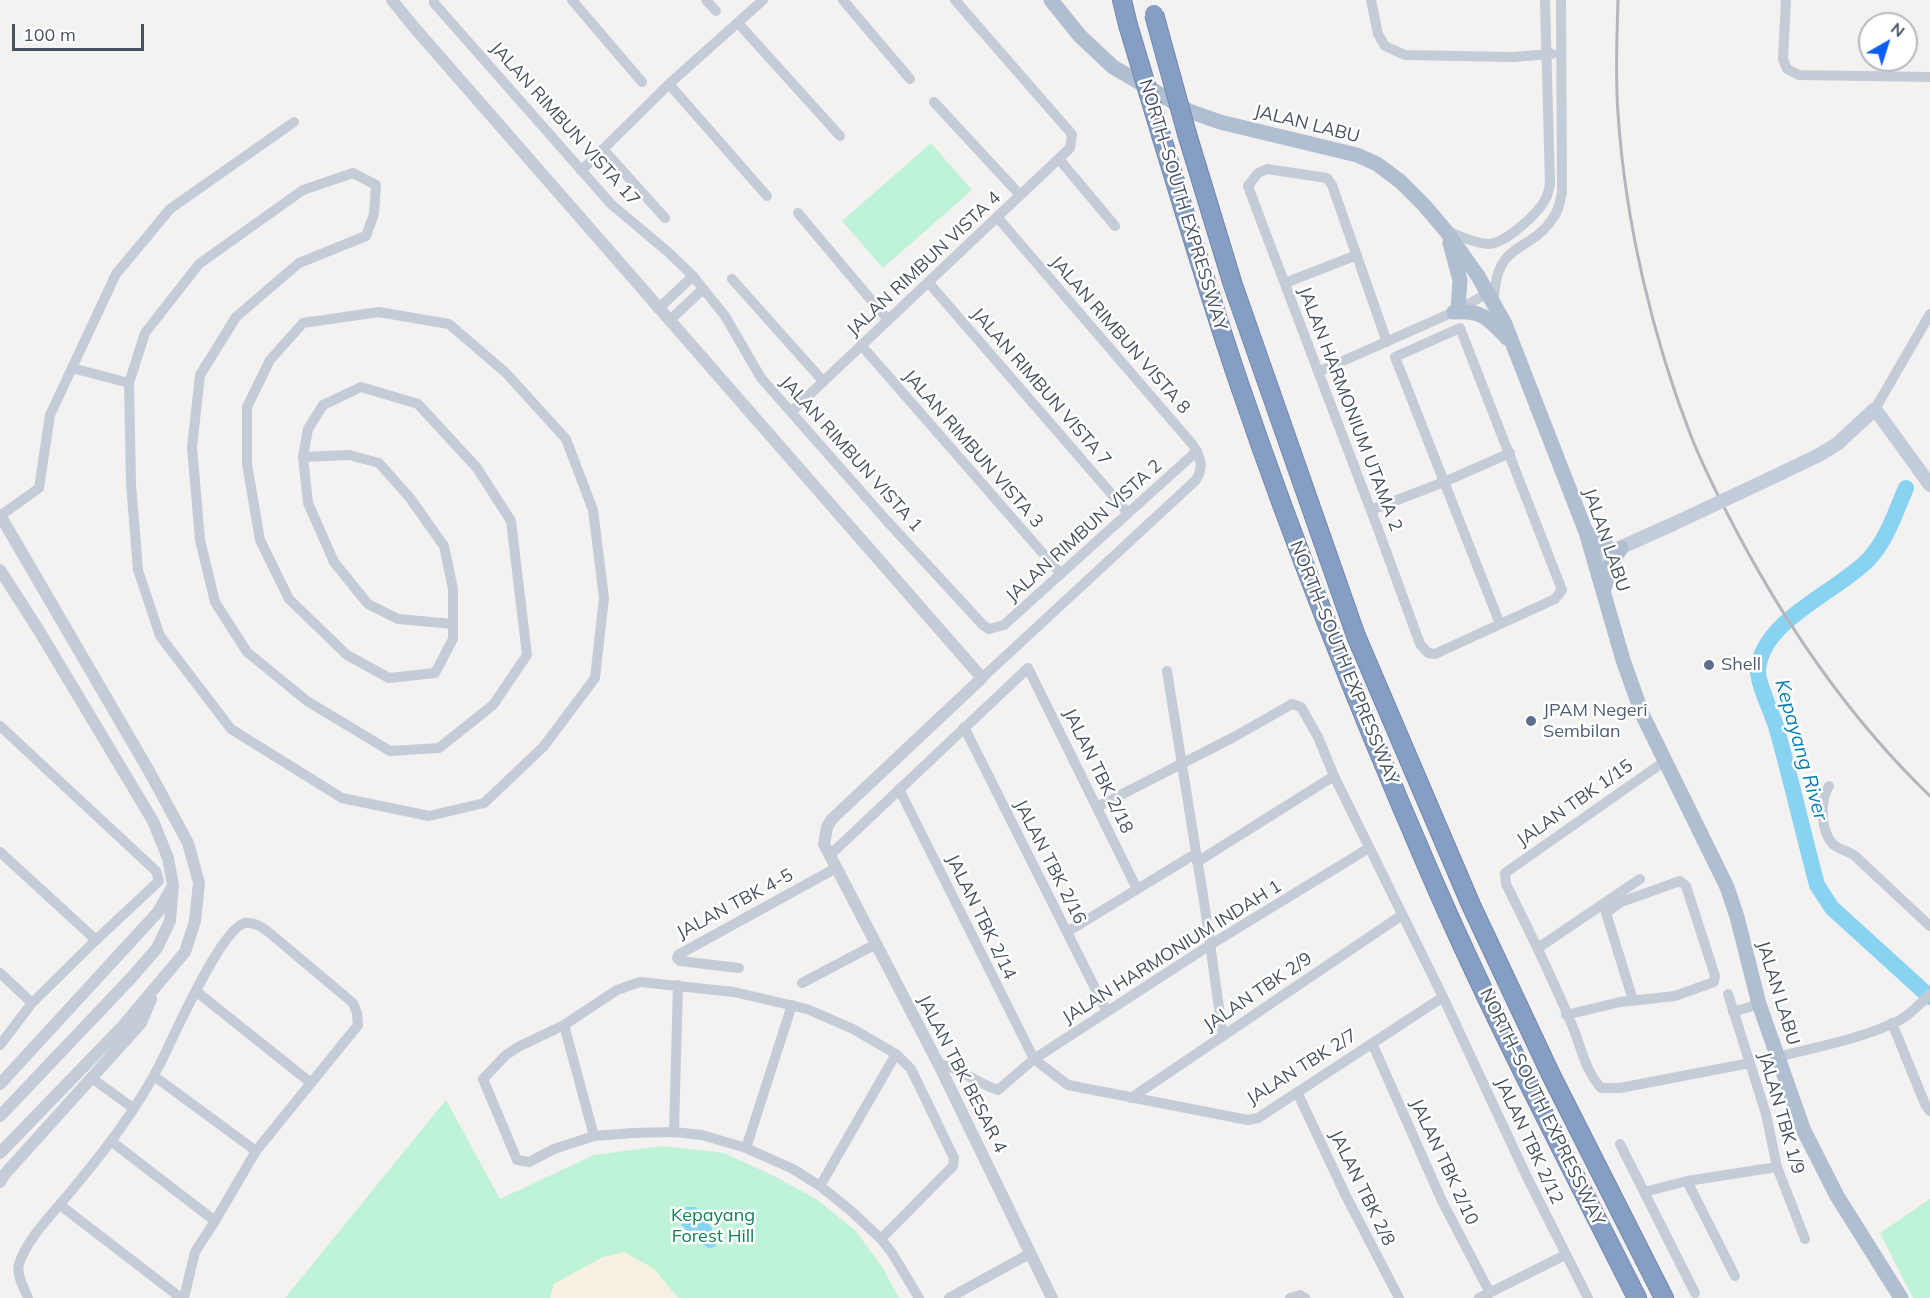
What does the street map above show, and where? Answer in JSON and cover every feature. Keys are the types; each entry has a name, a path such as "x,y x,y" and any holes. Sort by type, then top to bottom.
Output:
{"highway":[{"name":"NORTH–SOUTH EXPRESSWAY","path":"1122,0 1161,135 1244,398 1292,531 1384,765 1427,867 1500,1026 1637,1298"},
{"name":"NORTH–SOUTH EXPRESSWAY","path":"1152,7 1187,135 1233,285 1356,636 1476,915 1551,1075 1664,1298"}],"main road":[{"name":"JALAN LABU","path":"1051,0 1080,36 1113,67 1189,111 1220,122 1357,155 1377,164 1401,182 1424,205 1446,231 1491,298 1513,344 1586,532 1623,660 1643,716 1727,887 1759,1004 1804,1131 1837,1196 1901,1298"},
{"path":"1446,231 1460,280 1456,311 1471,310 1480,314 1513,344"},
{"path":"1595,559 1819,455 1837,444 1875,409 1930,485"},
{"path":"1586,532 1617,549"},
{"path":"1604,591 1617,549"}],"street":[{"path":"392,0 658,309 982,678"},
{"name":"JALAN RIMBUN VISTA 17","path":"434,0 434,3 611,204 668,252 703,289"},
{"path":"572,0 642,82"},
{"path":"706,0 716,11"},
{"path":"581,171 669,84 763,0"},
{"path":"843,0 910,78"},
{"name":"JALAN RIMBUN VISTA 4","path":"791,412 1070,148 1072,135 955,0"},
{"path":"1371,0 1378,34 1385,46 1405,55 1513,57 1562,53"},
{"path":"1446,231 1476,242 1490,244 1500,241 1525,224 1546,199 1550,184 1545,0"},
{"path":"1318,372 1456,311 1491,298 1505,257 1544,230 1556,214 1562,193 1561,0"},
{"path":"1786,0 1783,59 1787,69 1799,75 1930,77"},
{"path":"738,23 840,136"},
{"path":"669,84 767,196"},
{"path":"934,102 1020,195"},
{"path":"0,1153 121,1028 185,952 195,921 199,883 188,843 149,771 0,515 39,488 50,415 116,274 170,209 294,122"},
{"path":"603,149 665,218"},
{"path":"1059,159 1115,226"},
{"name":"JALAN HARMONIUM UTAMA 2","path":"1357,255 1332,185 1327,178 1267,169 1258,173 1248,186 1371,510 1419,644 1428,653 1435,654 1500,624"},
{"path":"303,457 349,455 379,463 410,498 444,546 453,589 453,624 453,639 435,673 389,678 347,655 289,599 260,540 247,464 247,406 270,360 303,323 380,312 449,324 506,373 566,439 592,510 604,598 595,678 544,746 484,803 429,816 342,798 231,729 160,636 138,570 131,484 129,383 145,333 199,264 303,190 353,173 376,185 374,214 366,236 299,263 236,317 200,375 192,447 200,540 216,602 247,652 307,700 390,752 439,748 493,705 527,655 511,521 477,468 418,404 361,387 323,405 308,429 303,457 308,503 334,562 368,604 398,619 453,624"},
{"path":"798,213 888,320"},
{"name":"JALAN RIMBUN VISTA 8","path":"997,217 1197,451"},
{"path":"1285,283 1357,255 1387,342"},
{"path":"658,309 693,276"},
{"path":"732,279 823,381"},
{"name":"JALAN RIMBUN VISTA 7","path":"928,282 1128,513"},
{"path":"669,321 703,289"},
{"name":"JALAN RIMBUN VISTA 1","path":"703,289 725,316 761,378 887,521 989,629"},
{"path":"1875,409 1930,314"},
{"path":"1460,328 1561,585 1562,590 1555,599 1500,624 1444,482 1395,357 1460,328"},
{"name":"JALAN RIMBUN VISTA 3","path":"861,345 1061,574"},
{"path":"72,368 129,383"},
{"path":"964,727 829,856 824,844 827,827 832,819 1197,480 1202,471 1197,451"},
{"name":"JALAN RIMBUN VISTA 2","path":"989,629 1004,625 1197,451"},
{"path":"1371,510 1510,453"},
{"path":"0,570 153,821 168,858 173,885 170,921 157,948 0,1116"},
{"name":"JALAN TBK 2/18","path":"964,727 1028,668 1137,890"},
{"path":"1167,671 1223,1036"},
{"name":"JALAN TBK 2/12","path":"1181,764 1292,704 1298,705 1303,710 1443,997 1524,1172 1588,1298"},
{"path":"0,726 156,871 159,882 96,940 32,1004 0,1045"},
{"name":"JALAN TBK 2/16","path":"964,727 1107,1012"},
{"name":"JALAN TBK 1/15","path":"1538,948 1506,884 1505,873 1665,760"},
{"path":"1097,807 1181,764"},
{"path":"1067,932 1334,776"},
{"path":"1829,786 1823,802 1826,830 1831,841 1837,847 1855,856 1930,926"},
{"name":"JALAN TBK 2/14","path":"899,789 1034,1059"},
{"name":"JALAN HARMONIUM INDAH 1","path":"938,1063 955,1067 998,1090 1034,1059 1210,945 1369,848"},
{"path":"0,852 96,940"},
{"name":"JALAN TBK BESAR 4","path":"829,856 938,1063 1052,1298"},
{"name":"JALAN TBK 4-5","path":"739,968 680,961 677,958 678,955 837,868"},
{"path":"1640,879 1538,948 1591,1076 1601,1088 1620,1088 1750,1063"},
{"path":"1566,1015 1633,1000 1675,996 1714,981 1715,976 1686,886 1683,883 1677,881 1621,902 1609,909 1606,915 1633,1000"},
{"path":"0,1084 158,912 173,885"},
{"name":"JALAN TBK 2/9","path":"1131,1098 1402,915"},
{"path":"28,1298 20,1281 18,1265 31,1242 60,1205 111,1141 134,1107 154,1076 218,949 237,927 245,923 256,924 266,930 353,1003 358,1025 256,1151 195,1252 182,1298 60,1205"},
{"path":"801,983 876,944"},
{"path":"0,973 32,1004"},
{"path":"881,1239 953,1166 954,1158 911,1069 896,1054 853,1029 792,1005 734,992 640,982 617,990 564,1025 506,1055 483,1079 518,1160 529,1162 554,1149 594,1136 674,1132 714,1138 746,1148 783,1164 820,1186 881,1239 920,1298"},
{"path":"1,1178 141,1023 158,985"},
{"path":"674,1132 678,985"},
{"path":"197,992 311,1083"},
{"name":"JALAN TBK 1/9","path":"1728,994 1766,1114 1777,1167 1805,1239"},
{"path":"1777,1057 1862,1035 1892,1023 1917,1007 1930,994"},
{"name":"JALAN TBK 2/7","path":"1034,1059 1068,1086 1248,1120 1258,1118 1443,997"},
{"path":"1733,1012 1759,1004"},
{"path":"746,1148 792,1005"},
{"path":"1892,1023 1925,1104 1930,1111"},
{"path":"564,1025 594,1136"},
{"name":"JALAN TBK 2/10","path":"1372,1043 1485,1295"},
{"path":"820,1186 896,1054"},
{"path":"154,1076 256,1151"},
{"path":"93,1078 134,1107"},
{"name":"JALAN TBK 2/8","path":"1297,1092 1345,1193 1399,1298"},
{"path":"111,1141 215,1221"},
{"path":"1620,1144 1695,1293"},
{"path":"1644,1192 1687,1181 1777,1167"},
{"path":"1687,1181 1735,1276"},
{"path":"949,1298 1031,1253"},
{"path":"1485,1295 1565,1255"}],"green space":[{"path":"931,143 972,190 883,268 842,221"},
{"name":"Kepayang Forest Hill","path":"446,1100 500,1199 594,1155 663,1146 724,1153 816,1199 855,1230 882,1267 899,1298 678,1298 653,1268 603,1257 554,1284 550,1298 285,1298"},
{"path":"1930,1199 1930,1298 1913,1298 1880,1233"}],"sand":[{"path":"624,1252 653,1268 678,1298 550,1298 554,1284 603,1257"}],"water":[{"path":"686,1207 696,1207 711,1227 718,1240 715,1247 708,1248 695,1239 678,1221 678,1213"}],"waterway":[{"name":"Kepayang River","path":"1906,488 1890,526 1875,552 1855,572 1786,622 1763,652 1758,675 1776,726 1817,885 1832,908 1930,997"}],"railway":[{"path":"1618,0 1617,99 1627,195 1642,277 1664,358 1691,436 1738,534 1800,639 1848,705 1901,767 1930,796"}],"place":[{"name":"Shell","path":"1709,665"},
{"name":"JPAM Negeri Sembilan","path":"1531,721"}]}
